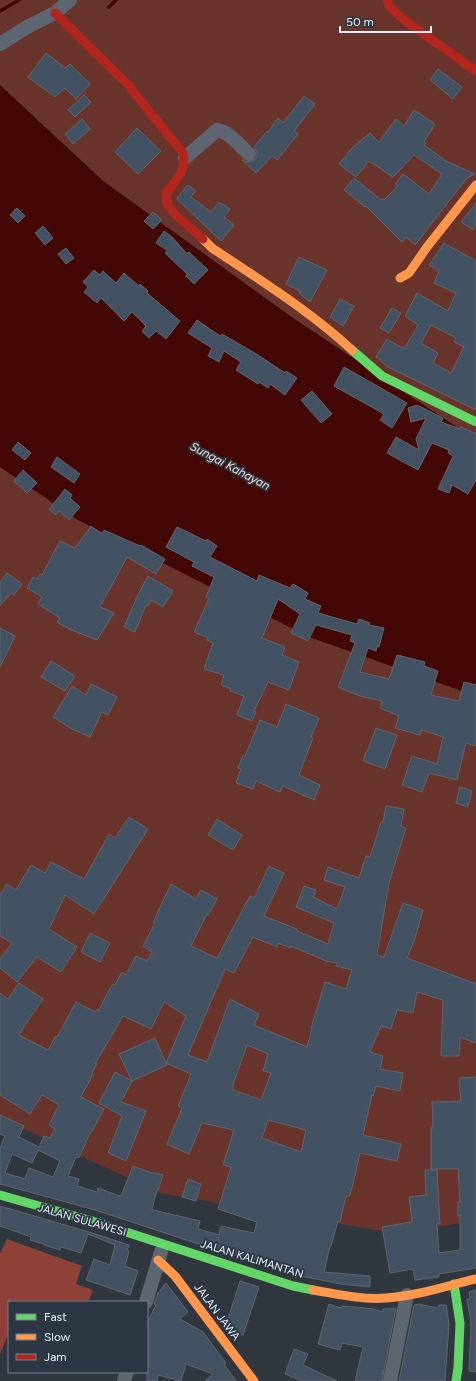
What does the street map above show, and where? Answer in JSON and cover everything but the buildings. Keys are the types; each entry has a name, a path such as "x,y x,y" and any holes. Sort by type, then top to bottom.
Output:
{"street":[{"path":"0,44 27,27 55,13 70,0"},
{"path":"387,0 389,6 404,20 476,71"},
{"path":"55,13 128,85 183,153 185,165 180,176 166,193 167,205 176,216 186,223 212,248 276,290 311,316 347,344 382,376 476,422"},
{"path":"185,158 217,130 222,130 227,133 249,154"},
{"path":"400,278 409,273 417,263 426,247 476,185"},
{"name":"JALAN SULAWESI","path":"0,1195 92,1221 164,1244"},
{"path":"146,1301 164,1244"},
{"name":"JALAN KALIMANTAN","path":"164,1244 293,1286 364,1298 386,1298 407,1295 476,1279"},
{"name":"JALAN JAWA","path":"158,1260 175,1276 188,1292 254,1381"},
{"path":"454,1284 460,1323 456,1381"},
{"path":"390,1381 407,1295"}],"shaded area":[{"path":"0,0 476,0 476,440 293,318 103,181 0,85"},
{"path":"0,467 78,520 476,696 476,1221 394,1233 160,1193 0,1118"},
{"path":"7,1239 82,1266 76,1284 93,1290 88,1301 8,1301 8,1334 0,1354 0,1254"}],"water":[{"name":"Sungai Kahayan","path":"0,85 103,181 293,318 476,440 476,696 309,637 78,520 0,467"}],"waterway":[{"path":"0,11 19,0"},
{"path":"109,7 116,0"}],"traffic: fast":[{"path":"352,350 382,376 476,422"},
{"path":"0,1195 92,1221 293,1286 313,1290"},
{"path":"454,1284 460,1323 456,1381"}],"traffic: slow":[{"path":"400,278 409,273 427,247 476,185"},
{"path":"203,239 212,248 302,309 352,350"},
{"path":"158,1260 175,1276 254,1381"},
{"path":"313,1290 340,1295 386,1298 420,1293 476,1279"}],"traffic: jam":[{"path":"387,0 389,6 404,20 476,71"},
{"path":"55,13 128,85 183,153 184,159 180,175 166,193 167,205 203,239"}]}
